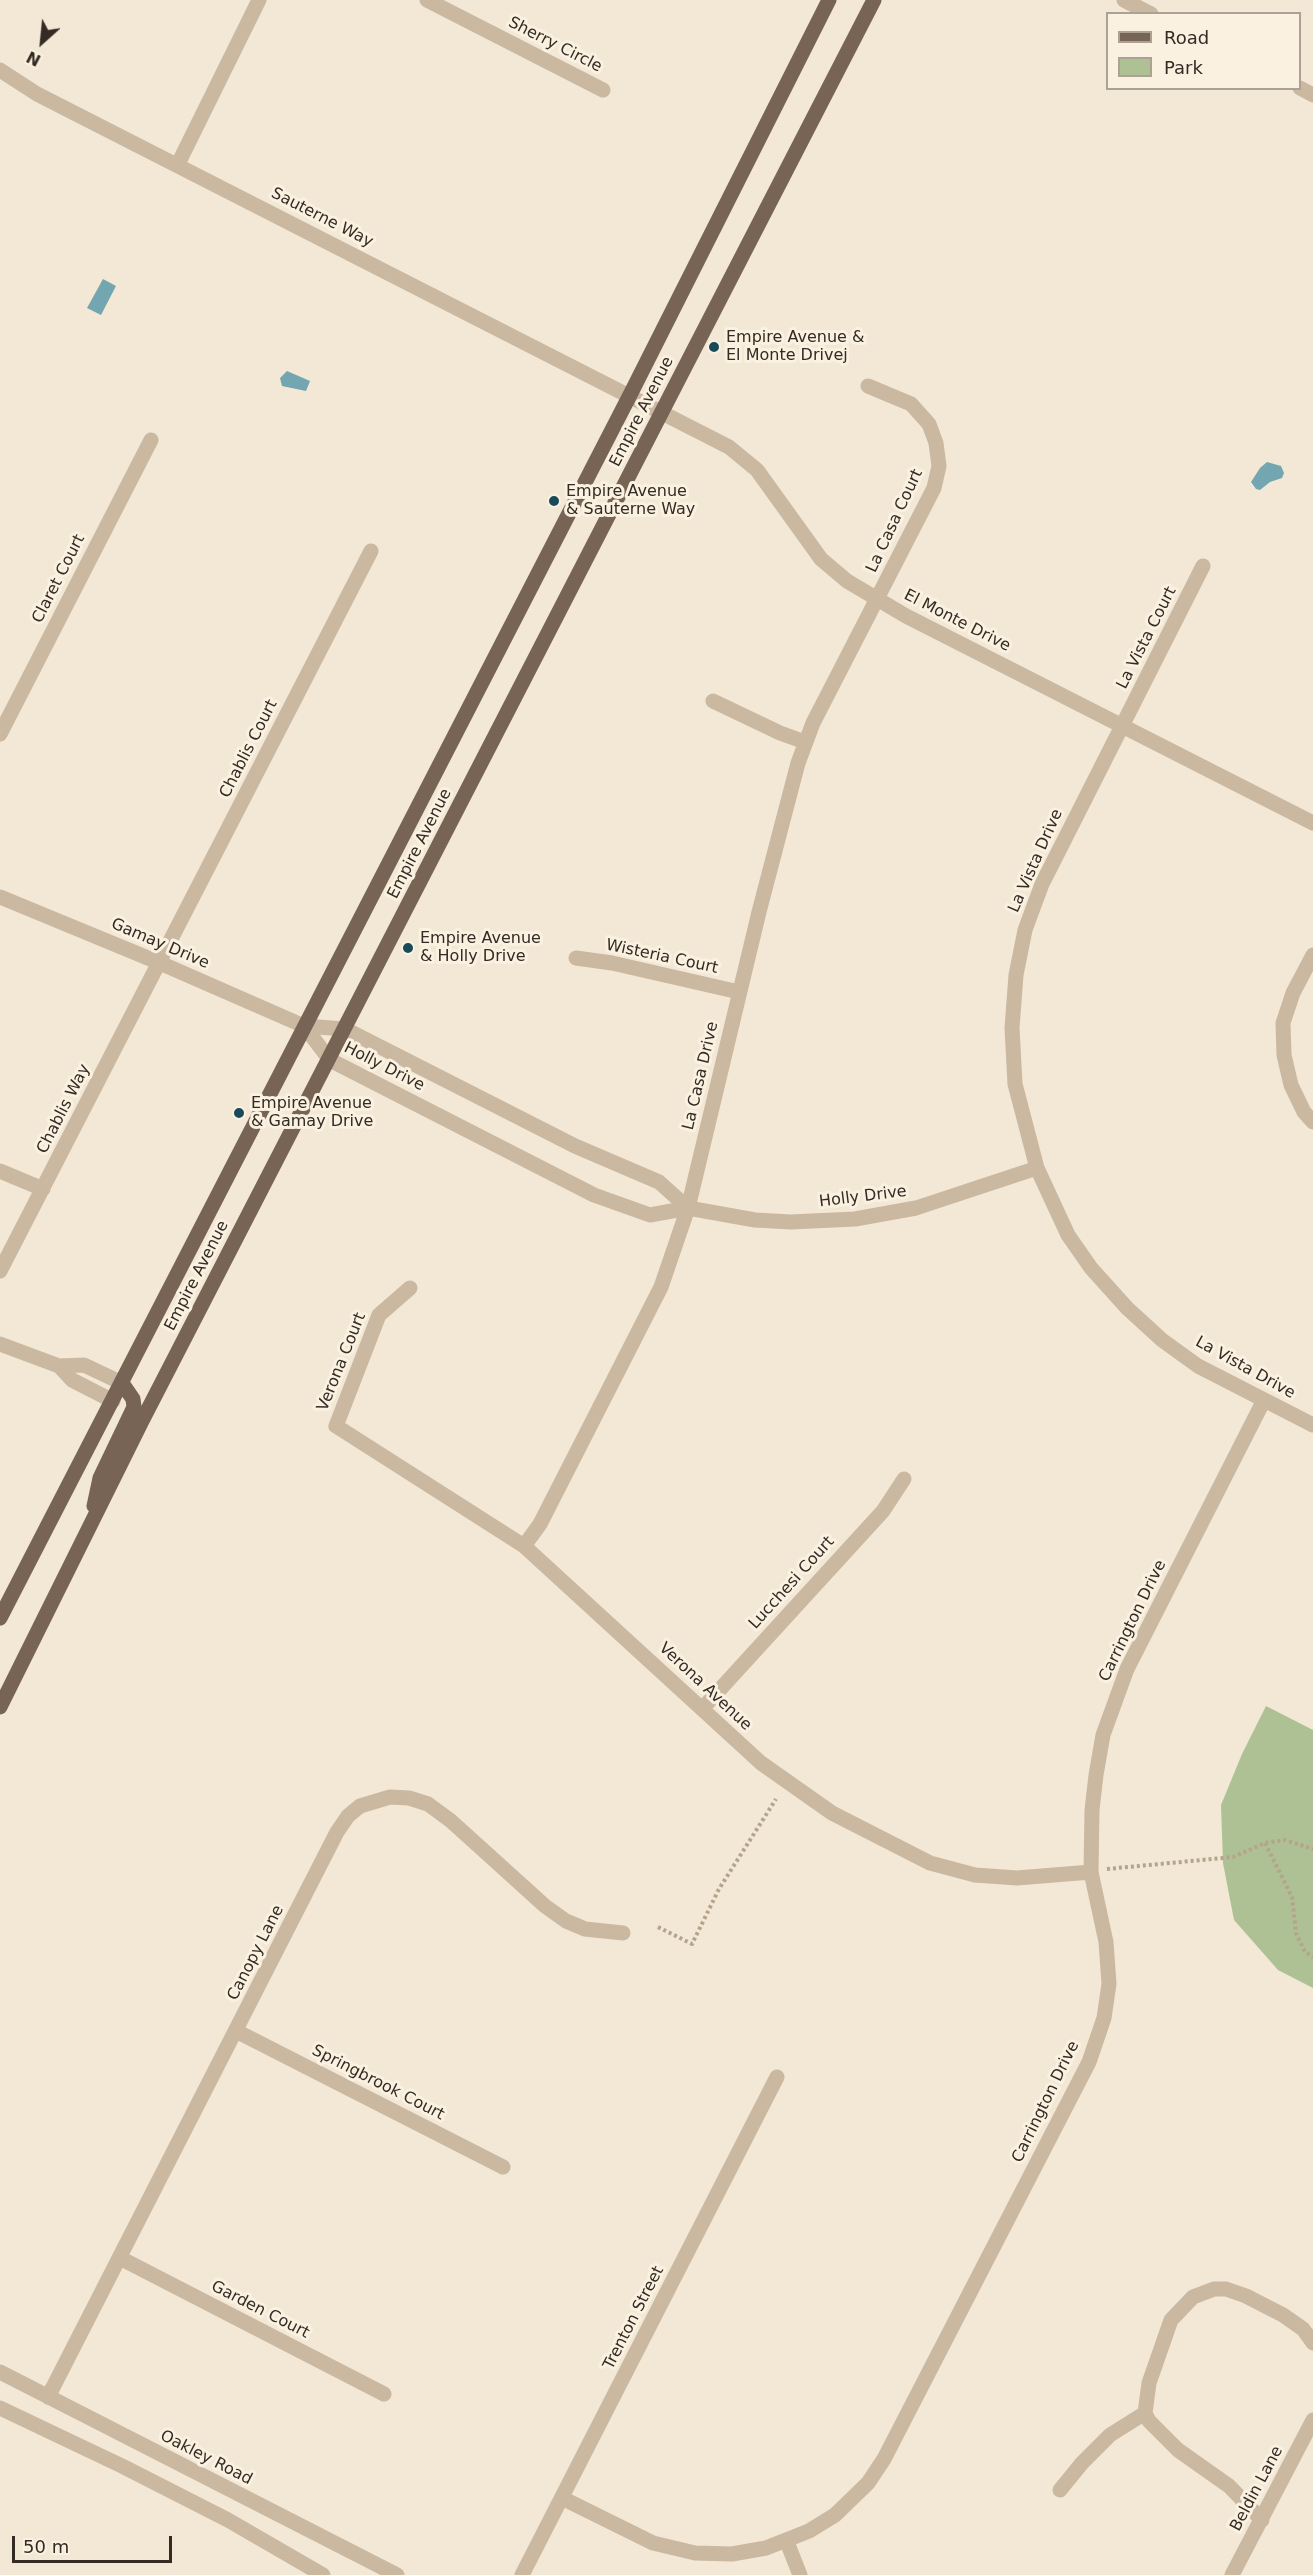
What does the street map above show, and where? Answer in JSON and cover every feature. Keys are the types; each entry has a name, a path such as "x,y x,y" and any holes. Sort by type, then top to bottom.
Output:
{"main road":[{"name":"Empire Avenue","path":"1,1615 630,395 830,0"},
{"name":"Empire Avenue","path":"2,1698 874,0"},
{"path":"90,1526 99,1478 134,1407 133,1399 122,1383"}],"street":[{"path":"178,164 259,0"},
{"name":"Sherry Circle","path":"427,0 603,90"},
{"path":"1124,0 1147,12"},
{"name":"Sauterne Way","path":"0,70 37,94 630,395"},
{"name":"La Casa Court","path":"868,386 911,404 929,424 936,443 939,466 934,488 878,600"},
{"name":"El Monte Drive","path":"630,395 729,447 757,470 778,497 798,531 821,560 878,600 1313,823"},
{"name":"Claret Court","path":"0,734 151,440"},
{"name":"Chablis Court","path":"160,963 371,551"},
{"name":"La Vista Court","path":"1122,725 1203,566"},
{"name":"La Casa Drive","path":"524,1546 540,1524 662,1287 688,1208 778,838 805,742 878,600"},
{"path":"713,701 780,733 805,742"},
{"name":"La Vista Drive","path":"1122,725 1042,884 1025,930 1020,952 1012,1028 1014,1084 1036,1168 1068,1235 1091,1268 1127,1308 1162,1340 1198,1366 1313,1425"},
{"name":"Gamay Drive","path":"0,897 304,1026"},
{"path":"1313,955 1293,993 1283,1023 1284,1055 1291,1085 1304,1112 1313,1122"},
{"name":"Wisteria Court","path":"576,958 612,963 740,992"},
{"name":"Chablis Way","path":"0,1271 160,963"},
{"name":"Holly Drive","path":"304,1026 345,1029 575,1146 659,1182 688,1208"},
{"name":"Holly Drive","path":"304,1026 330,1060 594,1195 650,1215 688,1208 755,1220 791,1222 855,1218 916,1208 1036,1168"},
{"path":"0,1171 43,1189"},
{"name":"Verona Court","path":"336,1426 379,1315 410,1288"},
{"path":"0,1344 59,1366 84,1365 122,1383"},
{"path":"59,1366 72,1380 113,1401"},
{"name":"Carrington Drive","path":"562,2498 653,2543 695,2553 732,2554 787,2542 835,2515 868,2483 884,2459 1089,2062 1104,2018 1109,1984 1106,1942 1091,1872 1092,1810 1096,1774 1113,1705 1127,1669 1264,1400"},
{"name":"Verona Avenue","path":"336,1426 524,1546 760,1762 795,1789 832,1813 930,1863 975,1875 1017,1878 1091,1872"},
{"name":"Lucchesi Court","path":"702,1709 883,1511 904,1479"},
{"name":"Canopy Lane","path":"48,2397 337,1833 348,1816 360,1806 390,1797 409,1798 428,1804 451,1821 545,1906 566,1921 585,1929 623,1933"},
{"name":"Springbrook Court","path":"236,2031 502,2167"},
{"name":"Trenton Street","path":"522,2575 777,2077"},
{"name":"Garden Court","path":"120,2258 384,2394"},
{"path":"1262,2520 1229,2486 1178,2450 1149,2421 1145,2413 1149,2384 1171,2320 1193,2296 1214,2289 1226,2289 1246,2296 1303,2329 1313,2343"},
{"name":"Oakley Road","path":"0,2372 397,2575"},
{"path":"0,2408 218,2514 323,2575"},
{"path":"1060,2490 1082,2463 1110,2435 1145,2413"},
{"name":"Beldin Lane","path":"1232,2575 1313,2420"},
{"path":"787,2542 801,2575"}],"path":[{"path":"658,1927 692,1944 719,1889 776,1799"},
{"path":"1091,1872 1233,1857 1265,1843 1285,1839 1313,1849"},
{"path":"1265,1843 1292,1897 1296,1933 1305,1952 1313,1957"}],"green space":[{"path":"1266,1706 1313,1730 1313,1988 1278,1970 1234,1920 1223,1863 1221,1805 1242,1754"}],"water":[{"path":"103,279 116,286 101,315 87,308"},
{"path":"287,371 310,381 306,391 282,386 280,378"},
{"path":"1267,462 1281,466 1284,473 1282,478 1270,482 1260,490 1256,489 1251,482"}],"place":[{"name":"Empire Avenue & El Monte Drivej","path":"714,347"},
{"name":"Empire Avenue & Sauterne Way","path":"554,501"},
{"name":"Empire Avenue & Holly Drive","path":"408,948"},
{"name":"Empire Avenue & Gamay Drive","path":"239,1113"}]}
